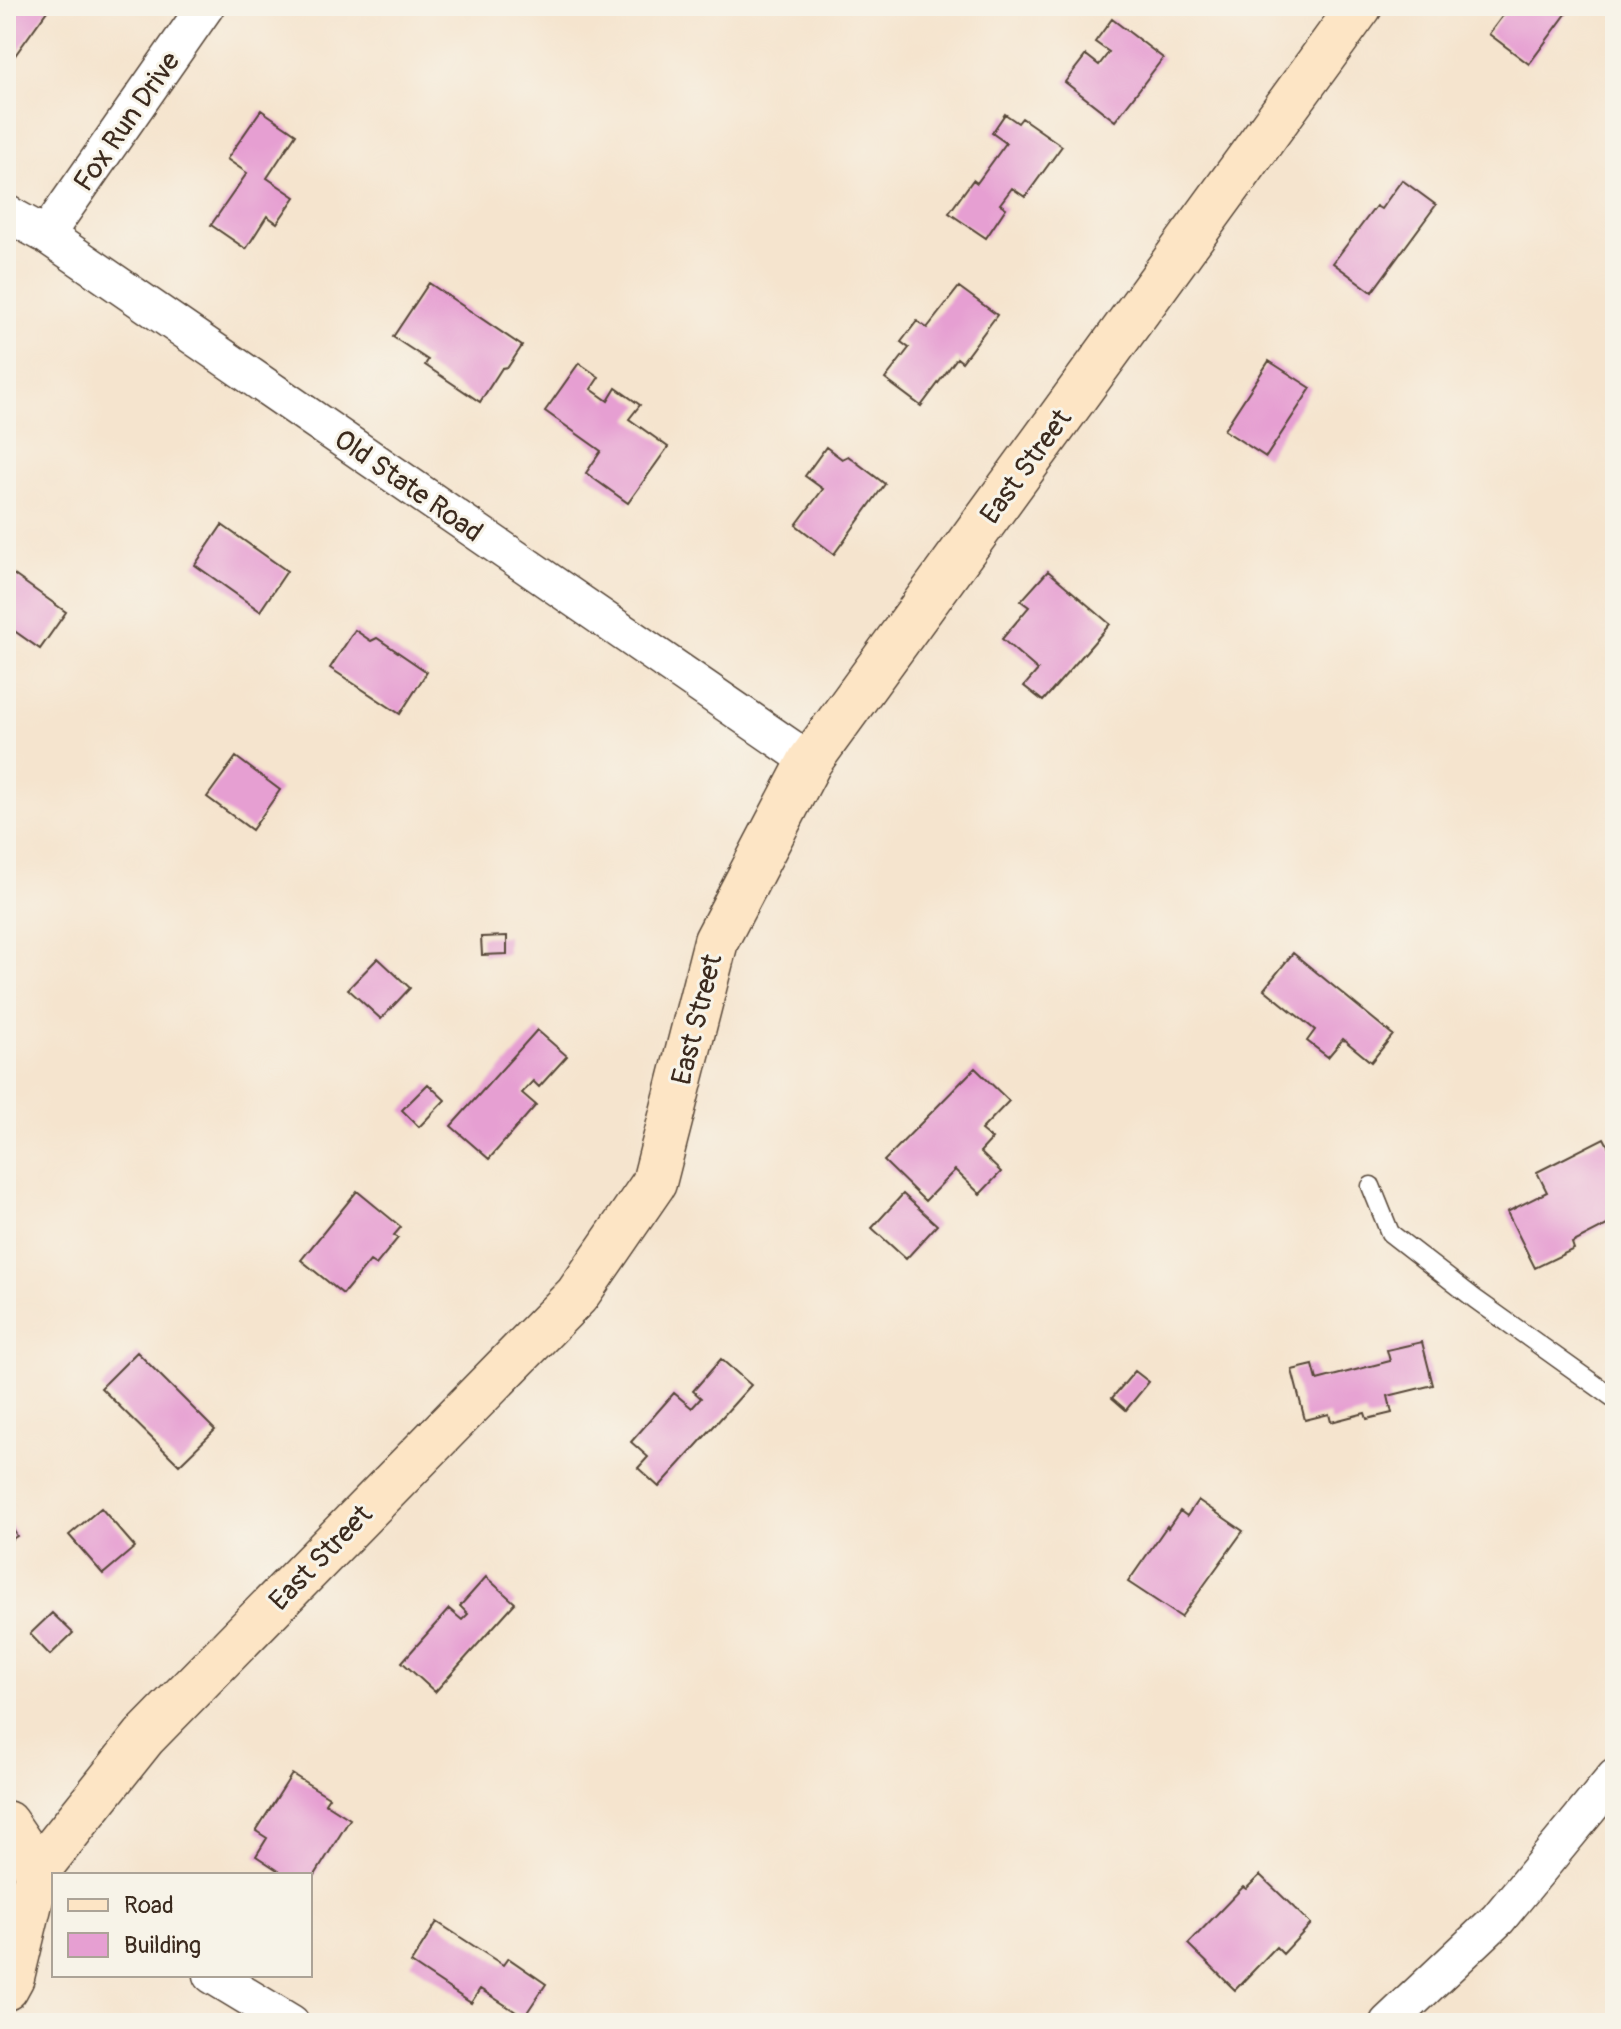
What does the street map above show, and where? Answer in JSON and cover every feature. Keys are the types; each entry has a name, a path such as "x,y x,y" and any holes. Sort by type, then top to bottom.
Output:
{"street":[{"name":"Fox Run Drive","path":"46,235 206,6"},
{"name":"East Street","path":"6,1988 46,1875 144,1737 577,1295 654,1183 716,941 810,761 1360,6"},
{"name":"Old State Road","path":"6,213 46,235 810,761"},
{"path":"1388,2023 1498,1919 1615,1777"},
{"path":"6,1823 46,1875"},
{"path":"215,1977 291,2023"}],"lane":[{"path":"1371,1186 1390,1233 1475,1299 1615,1399"}],"building":[{"path":"6,6 49,8 6,68"},
{"path":"1510,6 1572,6 1529,64 1489,34"},
{"path":"1112,19 1163,58 1115,121 1065,82 1086,55 1099,65 1109,52 1095,42"},
{"path":"261,110 296,134 267,178 295,197 277,223 267,216 246,249 211,225 247,173 227,159"},
{"path":"1005,114 1018,123 1022,118 1062,146 1025,197 1012,188 1000,204 1006,208 986,238 949,213 973,180 977,183 1006,143 992,133"},
{"path":"1402,180 1436,205 1372,292 1333,263 1376,206 1381,209"},
{"path":"429,283 522,346 508,367 502,368 480,402 425,365 428,360 393,337"},
{"path":"959,287 997,315 962,362 957,358 921,406 885,379 909,348 901,342 917,321 927,328"},
{"path":"1269,361 1311,388 1266,457 1224,430"},
{"path":"579,363 599,377 591,389 608,401 616,388 640,405 629,419 668,447 628,503 586,473 601,451 545,411"},
{"path":"826,447 842,459 848,456 885,484 834,554 796,525 823,489 805,476"},
{"path":"222,525 287,571 260,611 195,565"},
{"path":"6,569 66,612 40,649 6,625"},
{"path":"1048,571 1110,624 1043,701 1024,686 1038,670 1002,639 1029,607 1021,601"},
{"path":"355,630 371,641 377,638 427,672 400,714 330,668"},
{"path":"236,757 280,790 252,830 207,797"},
{"path":"507,936 507,954 482,955 481,937"},
{"path":"1293,953 1393,1035 1371,1062 1343,1039 1328,1057 1307,1041 1315,1030 1264,989"},
{"path":"378,958 410,988 381,1019 348,989"},
{"path":"537,1030 567,1056 539,1087 533,1081 522,1093 536,1105 489,1159 451,1126"},
{"path":"975,1068 1009,1101 981,1130 992,1139 980,1152 1001,1172 980,1194 955,1170 925,1201 884,1161"},
{"path":"428,1084 445,1100 419,1127 402,1110"},
{"path":"1604,1138 1612,1153 1615,1152 1615,1221 1572,1243 1574,1249 1535,1268 1507,1212 1547,1192 1537,1172"},
{"path":"357,1191 401,1227 394,1235 398,1238 376,1265 370,1261 343,1294 301,1260"},
{"path":"903,1194 937,1225 906,1259 872,1228"},
{"path":"1422,1342 1433,1385 1388,1396 1392,1413 1367,1419 1365,1413 1331,1422 1329,1414 1305,1420 1292,1370 1313,1365 1317,1380 1390,1361 1387,1350"},
{"path":"137,1352 215,1430 179,1465 101,1388"},
{"path":"721,1359 751,1385 659,1487 638,1468 648,1457 631,1442 674,1393 692,1408 701,1398 693,1391"},
{"path":"1135,1371 1149,1382 1126,1410 1112,1398"},
{"path":"1198,1500 1243,1531 1181,1617 1128,1582 1167,1526 1180,1511 1187,1516"},
{"path":"101,1508 135,1547 103,1574 69,1535"},
{"path":"6,1518 17,1536 6,1543"},
{"path":"486,1577 515,1603 435,1692 402,1662 449,1609 462,1620 468,1614 460,1606"},
{"path":"52,1613 73,1633 50,1655 30,1634"},
{"path":"292,1774 329,1797 325,1803 350,1819 312,1880 312,1873 282,1873 256,1856 267,1838 256,1831"},
{"path":"1260,1875 1311,1924 1283,1954 1276,1947 1235,1990 1188,1944 1243,1887 1246,1889"},
{"path":"437,1922 503,1965 508,1958 546,1984 524,2017 480,1989 471,2003 411,1963"}]}
